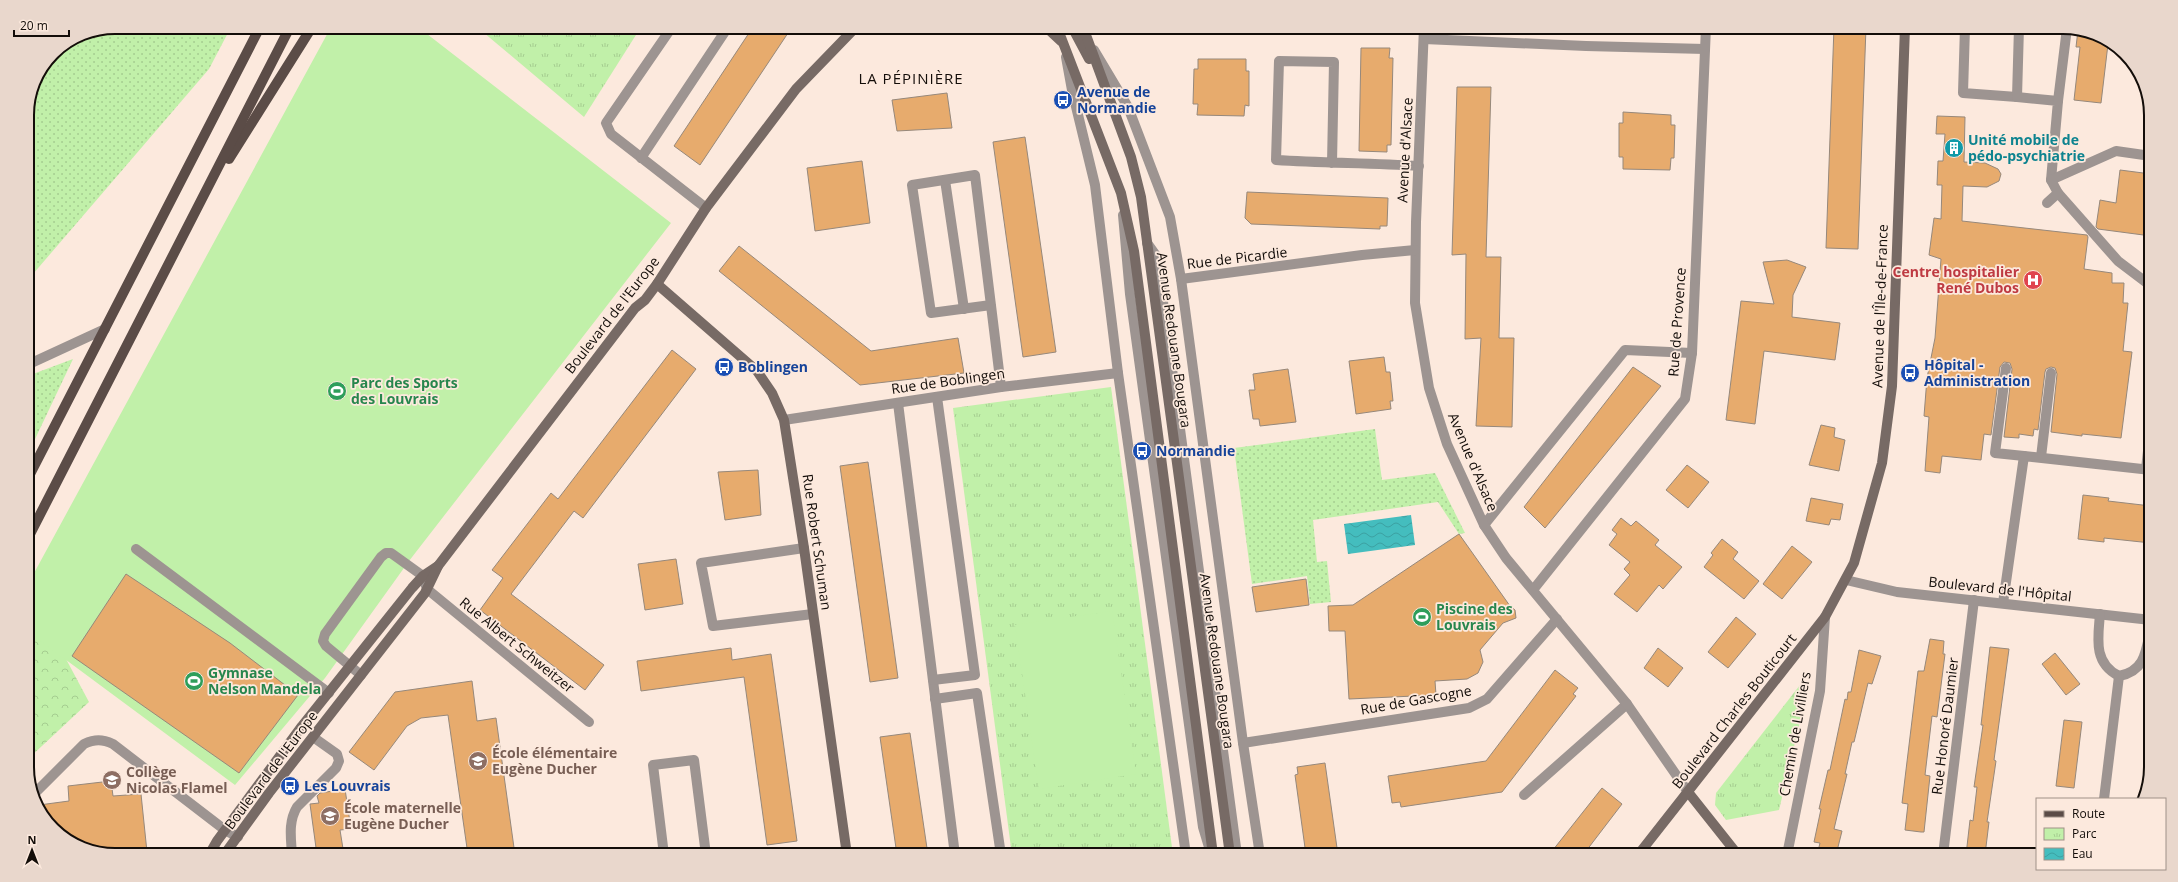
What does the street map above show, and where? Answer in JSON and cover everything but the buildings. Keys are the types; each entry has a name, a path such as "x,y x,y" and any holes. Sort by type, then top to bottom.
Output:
{"main road":[{"path":"34,466 256,34"},
{"path":"34,526 286,34"},
{"path":"196,211 308,34"}],"street":[{"path":"667,34 606,123 611,134 706,208"},
{"path":"641,158 723,34"},
{"name":"Boulevard de l'Europe","path":"229,848 427,589 438,566 635,308 645,300 657,284 706,208 796,89 849,34"},
{"path":"1053,34 1064,44"},
{"name":"Avenue Redouane Bougara","path":"1060,34 1121,193 1134,251 1211,848"},
{"path":"1076,34 1102,81"},
{"name":"Avenue Redouane Bougara","path":"1087,34 1102,81 1132,157 1141,197 1229,848"},
{"name":"Rue de Picardie","path":"1087,34 1128,107 1170,217 1181,279 1362,255 1415,250"},
{"name":"Avenue d'Alsace","path":"1424,34 1415,250 1415,303 1429,388 1447,444 1484,525 1506,558 1627,704 1688,792"},
{"name":"Rue de Provence","path":"1533,590 1685,399 1692,353 1706,34"},
{"name":"Avenue de l'Île-de-France","path":"1846,580 1854,563 1882,463 1892,386 1905,34"},
{"path":"1965,34 1963,93 2058,101"},
{"path":"2017,97 2019,34"},
{"path":"2066,34 2058,101 2051,180 2058,193 2118,261 2144,281"},
{"path":"1424,39 1586,46 1705,49"},
{"name":"Avenue Redouane Bougara","path":"1064,44 1072,90 1095,185 1118,372 1185,848"},
{"path":"1332,163 1334,62 1279,62 1276,160 1332,163 1419,166"},
{"path":"2051,180 2116,151 2144,155"},
{"path":"991,305 931,313 912,185 975,175 991,305 1001,387"},
{"path":"945,180 964,309"},
{"path":"2047,203 2058,193"},
{"path":"1147,243 1157,258 1236,848"},
{"name":"Avenue Redouane Bougara","path":"1181,279 1243,743 1259,848"},
{"name":"Rue Robert Schuman","path":"657,284 756,371 772,393 784,420 804,548 846,848"},
{"path":"34,362 105,329"},
{"path":"1484,525 1625,350 1692,353"},
{"path":"2006,368 1995,453 2144,469"},
{"name":"Rue de Boblingen","path":"784,420 1001,387 1118,372"},
{"path":"2041,458 2051,373"},
{"path":"933,680 975,675 936,397"},
{"path":"898,403 954,848"},
{"path":"2003,604 2024,456"},
{"path":"804,548 701,563 713,626 813,614"},
{"path":"136,549 329,693"},
{"path":"362,675 326,646 323,641 325,634 381,557 386,553 391,553 423,576 427,589"},
{"name":"Boulevard de l'Europe","path":"214,848 225,830 350,666 423,576 438,566"},
{"name":"Boulevard de l'Hôpital","path":"1846,580 1897,592 2144,619"},
{"name":"Boulevard Charles Bouticourt","path":"1644,848 1825,617 1846,580"},
{"name":"Rue Albert Schweitzer","path":"427,589 589,722"},
{"name":"Rue Honoré Daumier","path":"1944,848 1974,600"},
{"path":"2100,614 2098,641 2101,660 2107,668 2119,676"},
{"name":"Chemin de Livilliers","path":"1788,848 1820,691 1825,617"},
{"name":"Rue de Gascogne","path":"1243,743 1469,708 1487,699 1557,619"},
{"path":"2119,676 2138,668 2144,658"},
{"path":"2104,798 2119,676"},
{"path":"935,699 978,693 1000,848"},
{"path":"1524,795 1627,704"},
{"path":"292,848 290,826 292,814 297,807 336,768 339,761 337,754 313,737"},
{"path":"38,790 84,744 94,740 104,740 113,744 225,830 238,837"},
{"path":"663,848 653,765 694,760 705,848"},
{"path":"1688,792 1732,848"}],"green space":[{"path":"227,34 209,69 34,273 34,115 38,89 54,62 70,48 84,40 105,35"},
{"name":"Parc des Sports des Louvrais","path":"327,34 427,34 671,223 409,561 325,678 235,785 34,636 34,573"},
{"path":"485,34 637,34 584,117"},
{"path":"73,359 34,441 34,374"},
{"path":"1111,387 1172,848 1011,848 953,408"},
{"path":"1375,429 1382,480 1435,473 1465,533 1459,534 1438,502 1313,520 1317,562 1327,561 1331,602 1310,604 1307,576 1252,584 1234,448"},
{"path":"34,599 89,702 34,753"},
{"path":"1112,611 1136,774 1039,789 1015,625"},
{"path":"1800,685 1808,688 1779,810 1726,820 1715,805 1716,793"}],"water":[{"path":"1411,515 1415,545 1348,554 1344,524"}],"place":[{"name":"Avenue de Normandie","path":"1063,100"},
{"name":"Unité mobile de pédo-psychiatrie","path":"1954,148"},
{"name":"Centre hospitalier René Dubos","path":"2033,280"},
{"name":"Boblingen","path":"724,367"},
{"name":"Hôpital - Administration","path":"1910,373"},
{"name":"Parc des Sports des Louvrais","path":"337,391"},
{"name":"Normandie","path":"1142,451"},
{"name":"Piscine des Louvrais","path":"1422,617"},
{"name":"Gymnase Nelson Mandela","path":"194,681"},
{"name":"École élémentaire Eugène Ducher","path":"478,761"},
{"name":"Collège Nicolas Flamel","path":"112,780"},
{"name":"Les Louvrais","path":"290,786"},
{"name":"École maternelle Eugène Ducher","path":"330,816"}],"district":[{"name":"LA PÉPINIÈRE","path":"911,79"}]}
